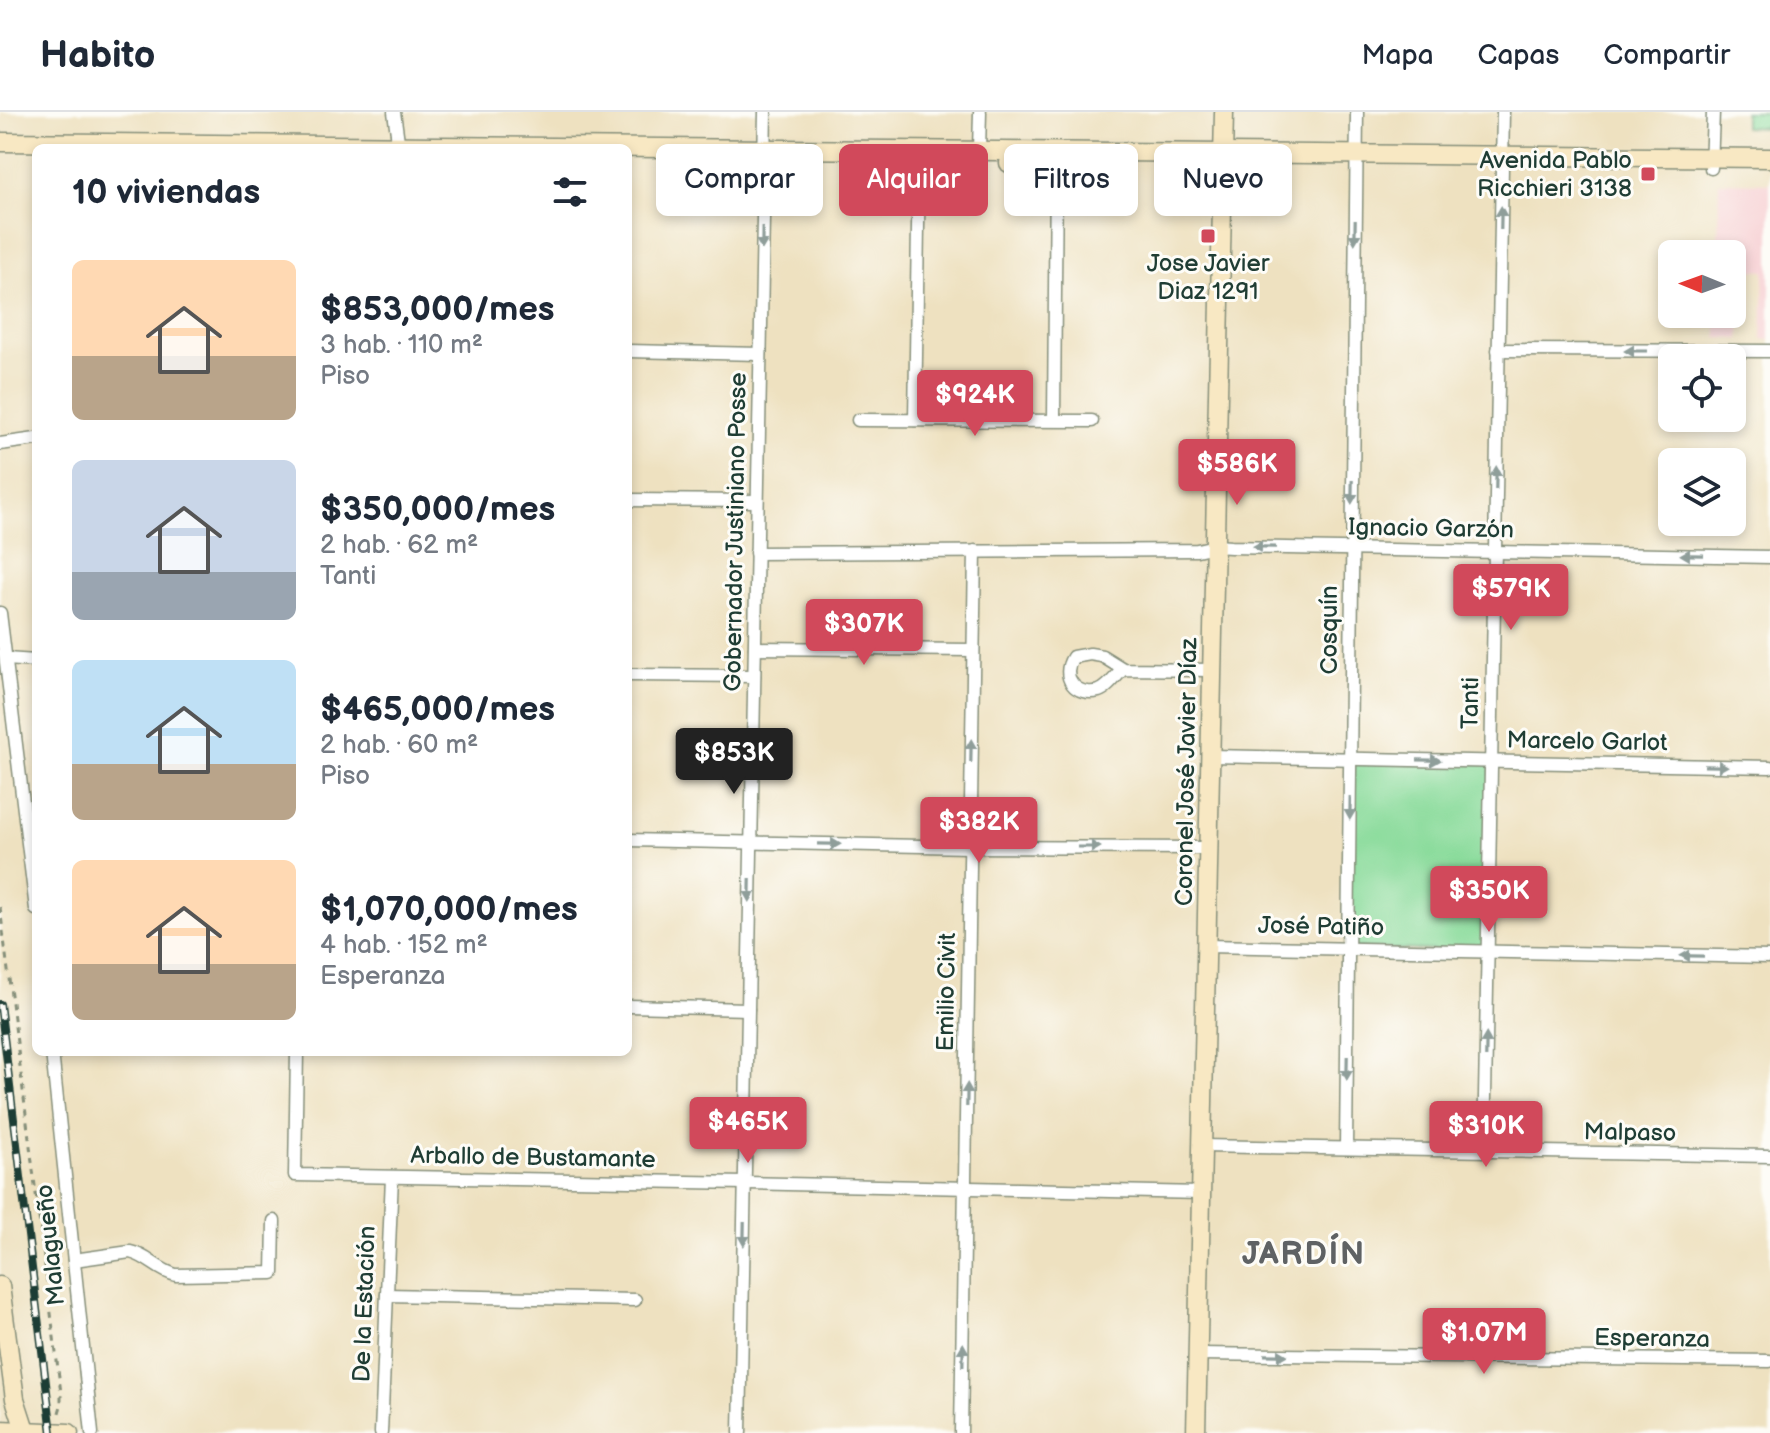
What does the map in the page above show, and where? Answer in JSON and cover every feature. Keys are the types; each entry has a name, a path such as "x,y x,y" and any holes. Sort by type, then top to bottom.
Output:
{"main road":[{"name":"Coronel José Javier Díaz","path":"1223,144 1224,112"},
{"path":"0,142 84,144"},
{"path":"988,150 1154,156"},
{"path":"0,151 32,152"},
{"path":"632,152 656,153"},
{"path":"632,159 656,158"},
{"path":"1712,163 1770,158"},
{"path":"1292,160 1712,163 1770,169"},
{"name":"Coronel José Javier Díaz","path":"1196,1433 1222,216"},
{"path":"0,1286 15,1399 16,1432 69,1433"}],"street":[{"path":"394,112 399,144"},
{"name":"Gobernador Justiniano Posse","path":"764,144 765,112"},
{"path":"979,144 980,112"},
{"name":"Cosquín","path":"1346,1148 1357,112"},
{"name":"Tanti","path":"1484,1151 1503,112"},
{"path":"1712,163 1713,112"},
{"name":"Gobernador Justiniano Posse","path":"740,1433 762,216"},
{"path":"915,420 918,216"},
{"path":"1054,420 1056,216"},
{"path":"1498,350 1770,351"},
{"path":"632,351 760,354"},
{"path":"858,420 1092,421"},
{"path":"0,444 32,440"},
{"path":"632,500 757,501"},
{"name":"Ignacio Garzón","path":"756,553 1197,550 1215,546 1770,557"},
{"name":"Emilio Civit","path":"961,1433 975,551"},
{"path":"0,613 32,833"},
{"path":"755,648 973,650"},
{"path":"6,659 32,661"},
{"path":"1123,669 1212,670"},
{"path":"632,675 754,676"},
{"name":"Marcelo Garlot","path":"1211,756 1770,767"},
{"path":"632,840 1208,848"},
{"name":"José Patiño","path":"1206,946 1770,957"},
{"path":"632,1006 748,1009"},
{"name":"Malagueño","path":"52,1056 92,1433"},
{"name":"Arballo de Bustamante","path":"297,1056 295,1175 1201,1193"},
{"name":"Malpaso","path":"1202,1146 1770,1156"},
{"name":"De la Estación","path":"381,1433 392,1177"},
{"path":"74,1260 130,1252 138,1253 164,1272 176,1275 273,1273 274,1221"},
{"path":"387,1295 635,1300"},
{"name":"Esperanza","path":"1198,1354 1770,1361"}],"path":[{"path":"0,907 61,1393 54,1433"}],"shaded area":[{"path":"1719,182 1770,183 1770,340 1762,339 1764,271 1746,270 1746,240 1718,240"},
{"path":"1717,328 1740,328 1740,339 1717,338"}],"green space":[{"path":"1744,112 1770,112 1770,128 1744,127"},
{"path":"1350,759 1491,762 1487,952 1348,948"}],"railway":[{"path":"0,1004 52,1433"}],"place":[{"name":"Avenida Pablo Ricchieri 3138","path":"1648,174"},
{"name":"Jose Javier Diaz 1291","path":"1208,236"}],"district":[{"name":"JARDÍN","path":"1304,1253"}]}
